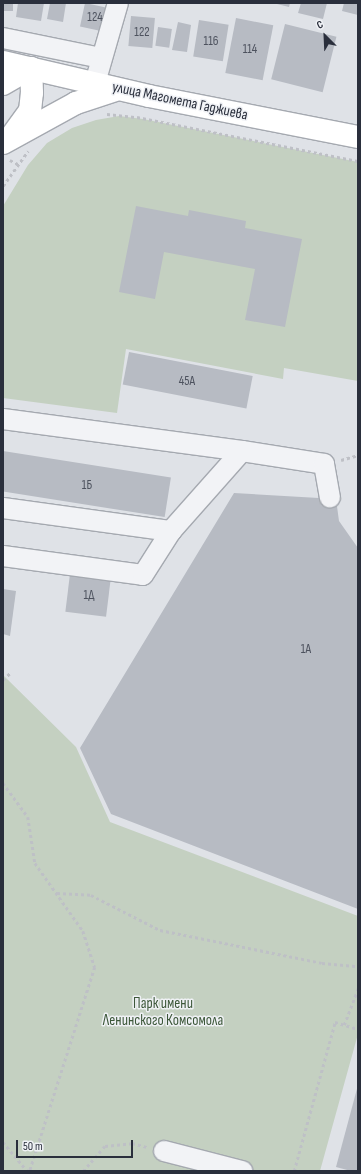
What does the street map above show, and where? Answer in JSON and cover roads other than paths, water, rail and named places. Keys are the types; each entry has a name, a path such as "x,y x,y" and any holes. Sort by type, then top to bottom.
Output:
{"main road":[{"name":"улица Магомета Гаджиева","path":"3,64 105,87 358,139"},
{"path":"3,84 30,70 32,93 30,111 6,141"},
{"path":"6,141 105,87"}],"lane":[{"path":"105,87 102,58 118,3"},
{"path":"3,38 102,58"},
{"path":"3,419 242,451 324,464 330,497"},
{"path":"3,556 143,575 172,531 242,451"},
{"path":"3,508 172,531"},
{"path":"164,1151 242,1171"}],"park label":[{"name":"Парк имени Ленинского Комсомола","path":"163,1012"}]}
